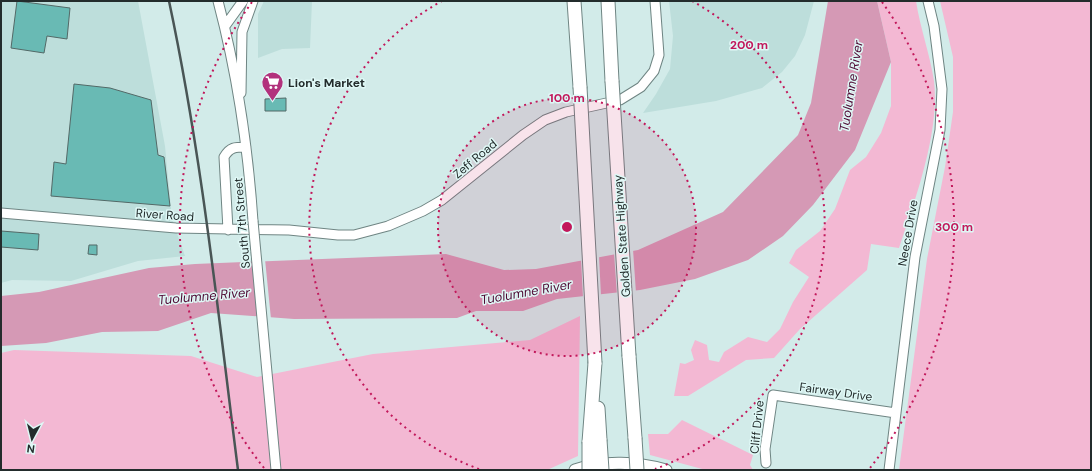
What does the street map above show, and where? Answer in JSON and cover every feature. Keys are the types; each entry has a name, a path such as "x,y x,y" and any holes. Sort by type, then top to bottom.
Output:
{"highway":[{"path":"574,1 595,363 595,441 589,470"},
{"name":"Golden State Highway","path":"608,1 636,470"},
{"path":"595,441 602,470"}],"main road":[{"path":"575,470 592,466 620,463 643,465 666,470"}],"street":[{"name":"South 7th Street","path":"218,1 225,26 246,147 276,470"},
{"path":"225,26 243,1"},
{"path":"241,117 242,32 253,1"},
{"name":"Zeff Road","path":"228,230 289,230 338,235 354,235 388,226 423,211 459,188 523,135 545,120 566,112 620,100 642,87 654,72 659,55 655,1"},
{"name":"Neece Drive","path":"889,470 915,257 940,130 941,82 935,33 928,1"},
{"path":"228,230 224,157 227,151 234,147 246,147"},
{"name":"River Road","path":"1,213 176,228 228,230"},
{"name":"Fairway Drive","path":"773,395 896,413"},
{"name":"Cliff Drive","path":"766,463 765,449 773,395"}],"shaded area":[{"path":"1,1 138,1 165,146 172,219 185,256 138,261 71,281 12,280 1,283"},
{"path":"264,1 312,1 310,48 282,49 258,58 258,14"},
{"path":"669,1 814,1 805,35 795,56 782,72 762,88 716,101 643,113 670,69 673,36"},
{"path":"877,1 916,1 934,81 935,101 930,144 919,188 899,248 871,244 867,270 800,329 774,358 746,360 688,396 674,396 680,363 685,364 694,360 691,350 695,340 707,345 709,360 719,362 724,352 748,337 767,342 780,329 793,302 809,277 789,263 796,250 820,231 835,209 850,170 866,157 881,133 891,106 891,62"},
{"path":"940,1 1091,1 1091,470 899,470 927,259 945,167 953,112 953,57"},
{"path":"580,316 578,456 547,470 1,470 1,353 14,350 191,356 257,377 373,354 530,340"},
{"path":"682,420 753,455 750,465 753,470 706,470 650,455 648,434 668,434"}],"water":[{"name":"Tuolumne River","path":"828,1 877,1 891,62 855,150 813,205 783,236 748,260 695,279 640,290 557,299 523,311 476,311 457,318 294,319 211,313 158,331 102,332 46,343 1,346 1,296 39,292 149,268 195,264 446,254 504,270 536,269 638,250 723,212 798,135 811,103"}],"pier":[{"path":"633,249 636,293 617,295 614,253"},
{"path":"599,256 601,296 583,298 581,259"},
{"path":"265,259 271,319 258,318 252,260"}],"building":[{"path":"17,1 70,8 67,39 47,36 44,53 11,48"},
{"path":"74,84 110,88 151,100 158,155 164,157 170,206 51,196 54,162 66,164"},
{"path":"286,98 286,111 265,111 265,99"},
{"path":"1,231 39,234 38,250 1,247"},
{"path":"89,245 97,245 97,255 88,254"}],"railway":[{"path":"169,1 181,59 200,176 238,470"}],"place":[{"name":"Lion's Market","path":"273,102"}]}
